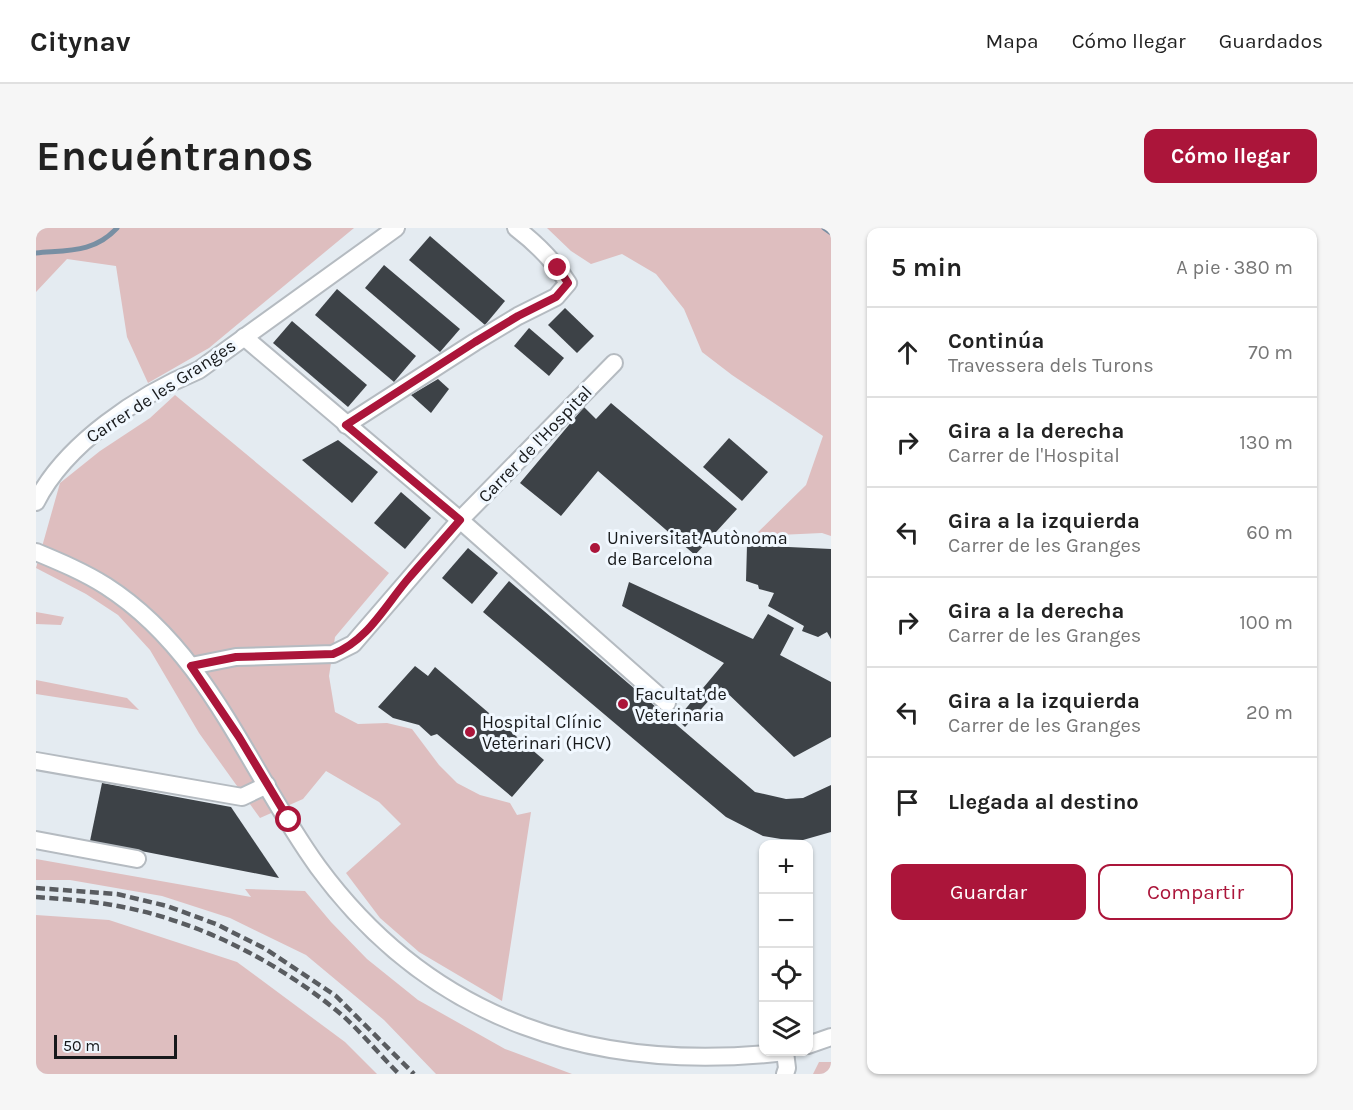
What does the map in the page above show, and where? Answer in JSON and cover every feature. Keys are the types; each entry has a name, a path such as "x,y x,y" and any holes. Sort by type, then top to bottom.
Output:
{"street":[{"name":"Carrer de les Granges","path":"36,501 56,470 90,435 141,401 198,370 396,228"},
{"path":"346,425 475,342 518,316 556,297 568,283 558,268 535,243 516,228"},
{"name":"Carrer de les Granges","path":"244,337 460,520 667,703"},
{"name":"Carrer de l'Hospital","path":"191,666 236,657 333,654 344,650 361,637 406,580 460,520 614,363"},
{"path":"36,552 86,574 124,598 157,628 191,666 239,737 317,866 357,913 405,960 460,1001 488,1018 550,1044 600,1057 677,1070 765,1056"},
{"path":"36,761 242,797 267,785"},
{"path":"36,840 137,859"},
{"path":"813,1043 831,1037"},
{"path":"785,1074 787,1068 786,1056"}],"shaded area":[{"path":"36,228 354,228 209,348 148,383 127,337 116,266 67,259 36,292"},
{"path":"547,228 831,228 831,536 822,533 754,536 806,485 823,436 702,352 684,309 656,274 622,254 591,264 571,251"},
{"path":"175,395 389,573 335,637 329,676 335,712 358,724 387,723 412,729 439,765 457,783 480,795 510,803 517,815 531,812 502,1001 419,952 380,918 346,873 401,824 379,802 326,771 303,799 260,818 199,733 150,650 118,615 86,594 36,568 60,483 100,451 150,418"},
{"path":"36,612 64,617 61,625 36,624"},
{"path":"36,680 127,698 139,710 36,694"},
{"path":"36,859 251,897 245,889 305,891 367,959 418,1000 505,1049 572,1074 436,1074 384,1020 306,955 230,918 162,896 70,880 36,880"},
{"path":"36,915 109,920 237,962 345,1042 377,1074 36,1074"},
{"path":"819,1062 831,1062 831,1074 813,1074"}],"building":[{"path":"430,236 505,301 485,325 409,260"},
{"path":"384,265 460,329 440,352 365,288"},
{"path":"337,289 416,356 394,382 315,315"},
{"path":"565,308 594,336 577,353 548,325"},
{"path":"292,321 367,385 348,407 273,343"},
{"path":"529,328 564,358 549,376 514,346"},
{"path":"438,379 449,389 431,413 411,395"},
{"path":"611,403 737,509 695,555 598,471 561,516 520,483 584,407 596,419"},
{"path":"729,438 768,472 742,501 703,467"},
{"path":"338,440 378,472 352,503 302,460"},
{"path":"401,492 431,518 405,549 374,523"},
{"path":"747,545 831,549 831,639 827,632 818,637 802,631 804,626 768,606 774,593 759,589 758,585 746,581"},
{"path":"468,548 498,573 472,604 442,578"},
{"name":"Facultat de Veterinaria","path":"509,581 755,792 786,799 803,798 831,785 831,832 803,840 781,839 763,836 726,817 483,612"},
{"name":"Facultat de Veterinaria","path":"629,582 753,639 768,614 794,628 780,655 831,682 831,737 794,757 721,687 685,727 677,719 724,663 622,606"},
{"name":"Hospital Clínic Veterinari (HCV)","path":"415,666 428,676 435,667 544,760 512,797 437,734 431,736 419,725 393,718 378,707"},
{"path":"102,783 231,807 279,878 90,841"}],"waterway":[{"path":"36,253 90,246 117,228"},
{"path":"824,228 831,233"}],"railway":[{"path":"36,888 117,894 167,906 216,924 264,948 336,996 414,1074"},
{"path":"36,897 98,903 148,913 208,933 237,946 265,961 318,996 342,1015 399,1074"}],"place":[{"name":"Universitat Autònoma de Barcelona","path":"595,548"},
{"name":"Facultat de Veterinaria","path":"623,704"},
{"name":"Hospital Clínic Veterinari (HCV)","path":"470,732"}],"route":[{"path":"289,820 239,737 191,666 236,657 333,654 344,650 361,637 406,580 460,520 346,425 475,342 518,316 556,297 568,283 558,268"}]}
